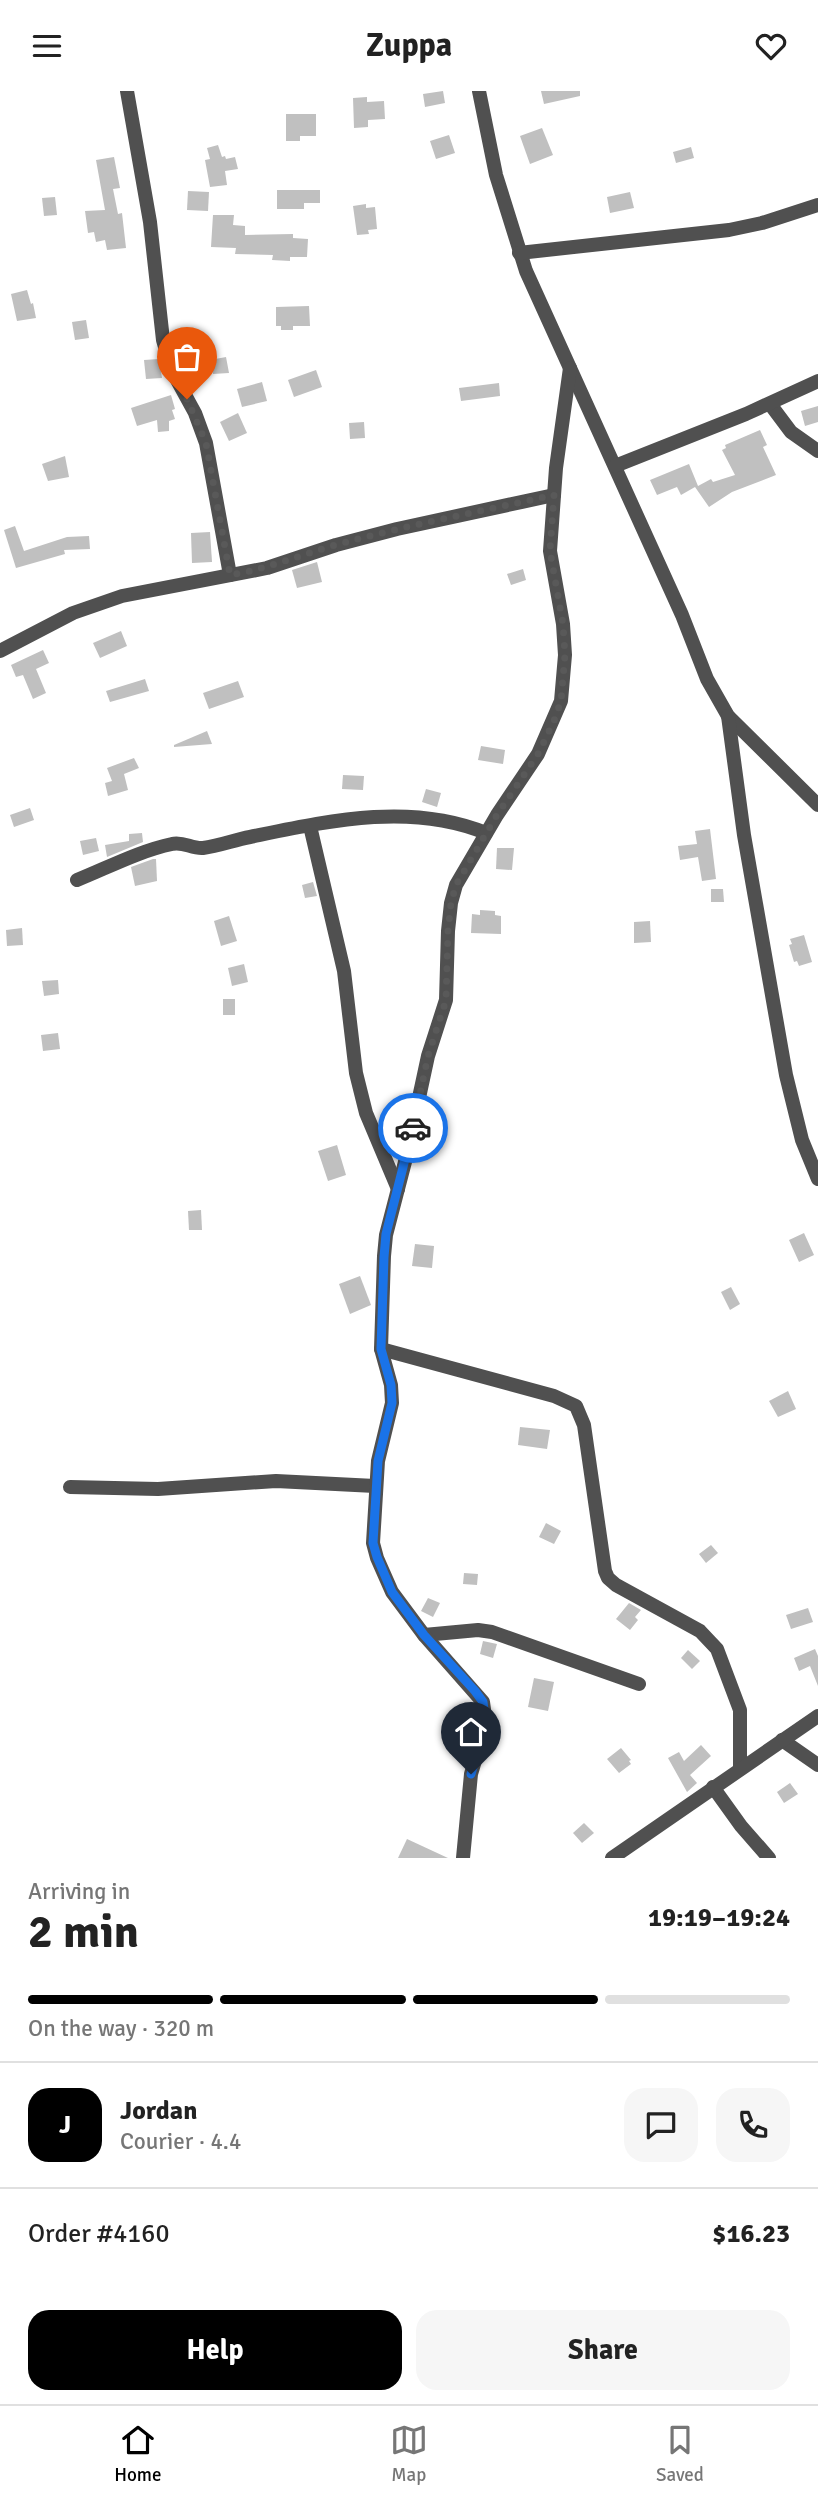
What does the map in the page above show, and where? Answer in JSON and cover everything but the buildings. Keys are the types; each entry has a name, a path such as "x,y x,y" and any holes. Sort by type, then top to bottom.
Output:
{"street":[{"path":"127,91 150,222 163,340 172,371 195,413 206,443 230,575"},
{"path":"479,91 496,175 519,253 682,615 707,679 728,716 818,805"},
{"path":"519,253 729,230 762,223 818,205"},
{"path":"463,1858 471,1774 482,1742 486,1715 483,1702 424,1635 392,1592 377,1557 372,1534 378,1461 392,1403 391,1385 381,1349 385,1244 428,1056 446,1000 451,903 456,885 538,754 554,721 562,692 565,655 563,624 550,551 569,368"},
{"path":"615,466 770,404 818,381"},
{"path":"770,404 791,432 818,451"},
{"path":"0,651 73,613 106,600 147,589 267,568 384,532 554,495"},
{"path":"728,716 744,835 786,1075 802,1140 818,1179"},
{"path":"77,880 176,843 204,848 310,826 384,815 410,815 463,824 486,834"},
{"path":"310,826 344,971 356,1073 366,1113 398,1189"},
{"path":"381,1349 554,1396 576,1406 584,1425 595,1514 608,1578 700,1631 717,1649 740,1710 740,1769"},
{"path":"70,1487 158,1489 275,1481 375,1486"},
{"path":"424,1635 470,1630 492,1632 639,1683"},
{"path":"612,1858 818,1716"},
{"path":"782,1740 818,1765"},
{"path":"713,1787 741,1826 769,1858"}],"way so far":[{"path":"187,399 206,443 230,575 267,568 336,545 397,529 554,495 550,551 563,624 565,655 561,701 538,754 497,815 456,885 448,931 446,1000 428,1056 413,1128"}],"route":[{"path":"413,1128 386,1234 381,1349 391,1385 392,1403 378,1461 372,1523 373,1543 392,1592 424,1635 483,1702 486,1724 471,1774"}]}
